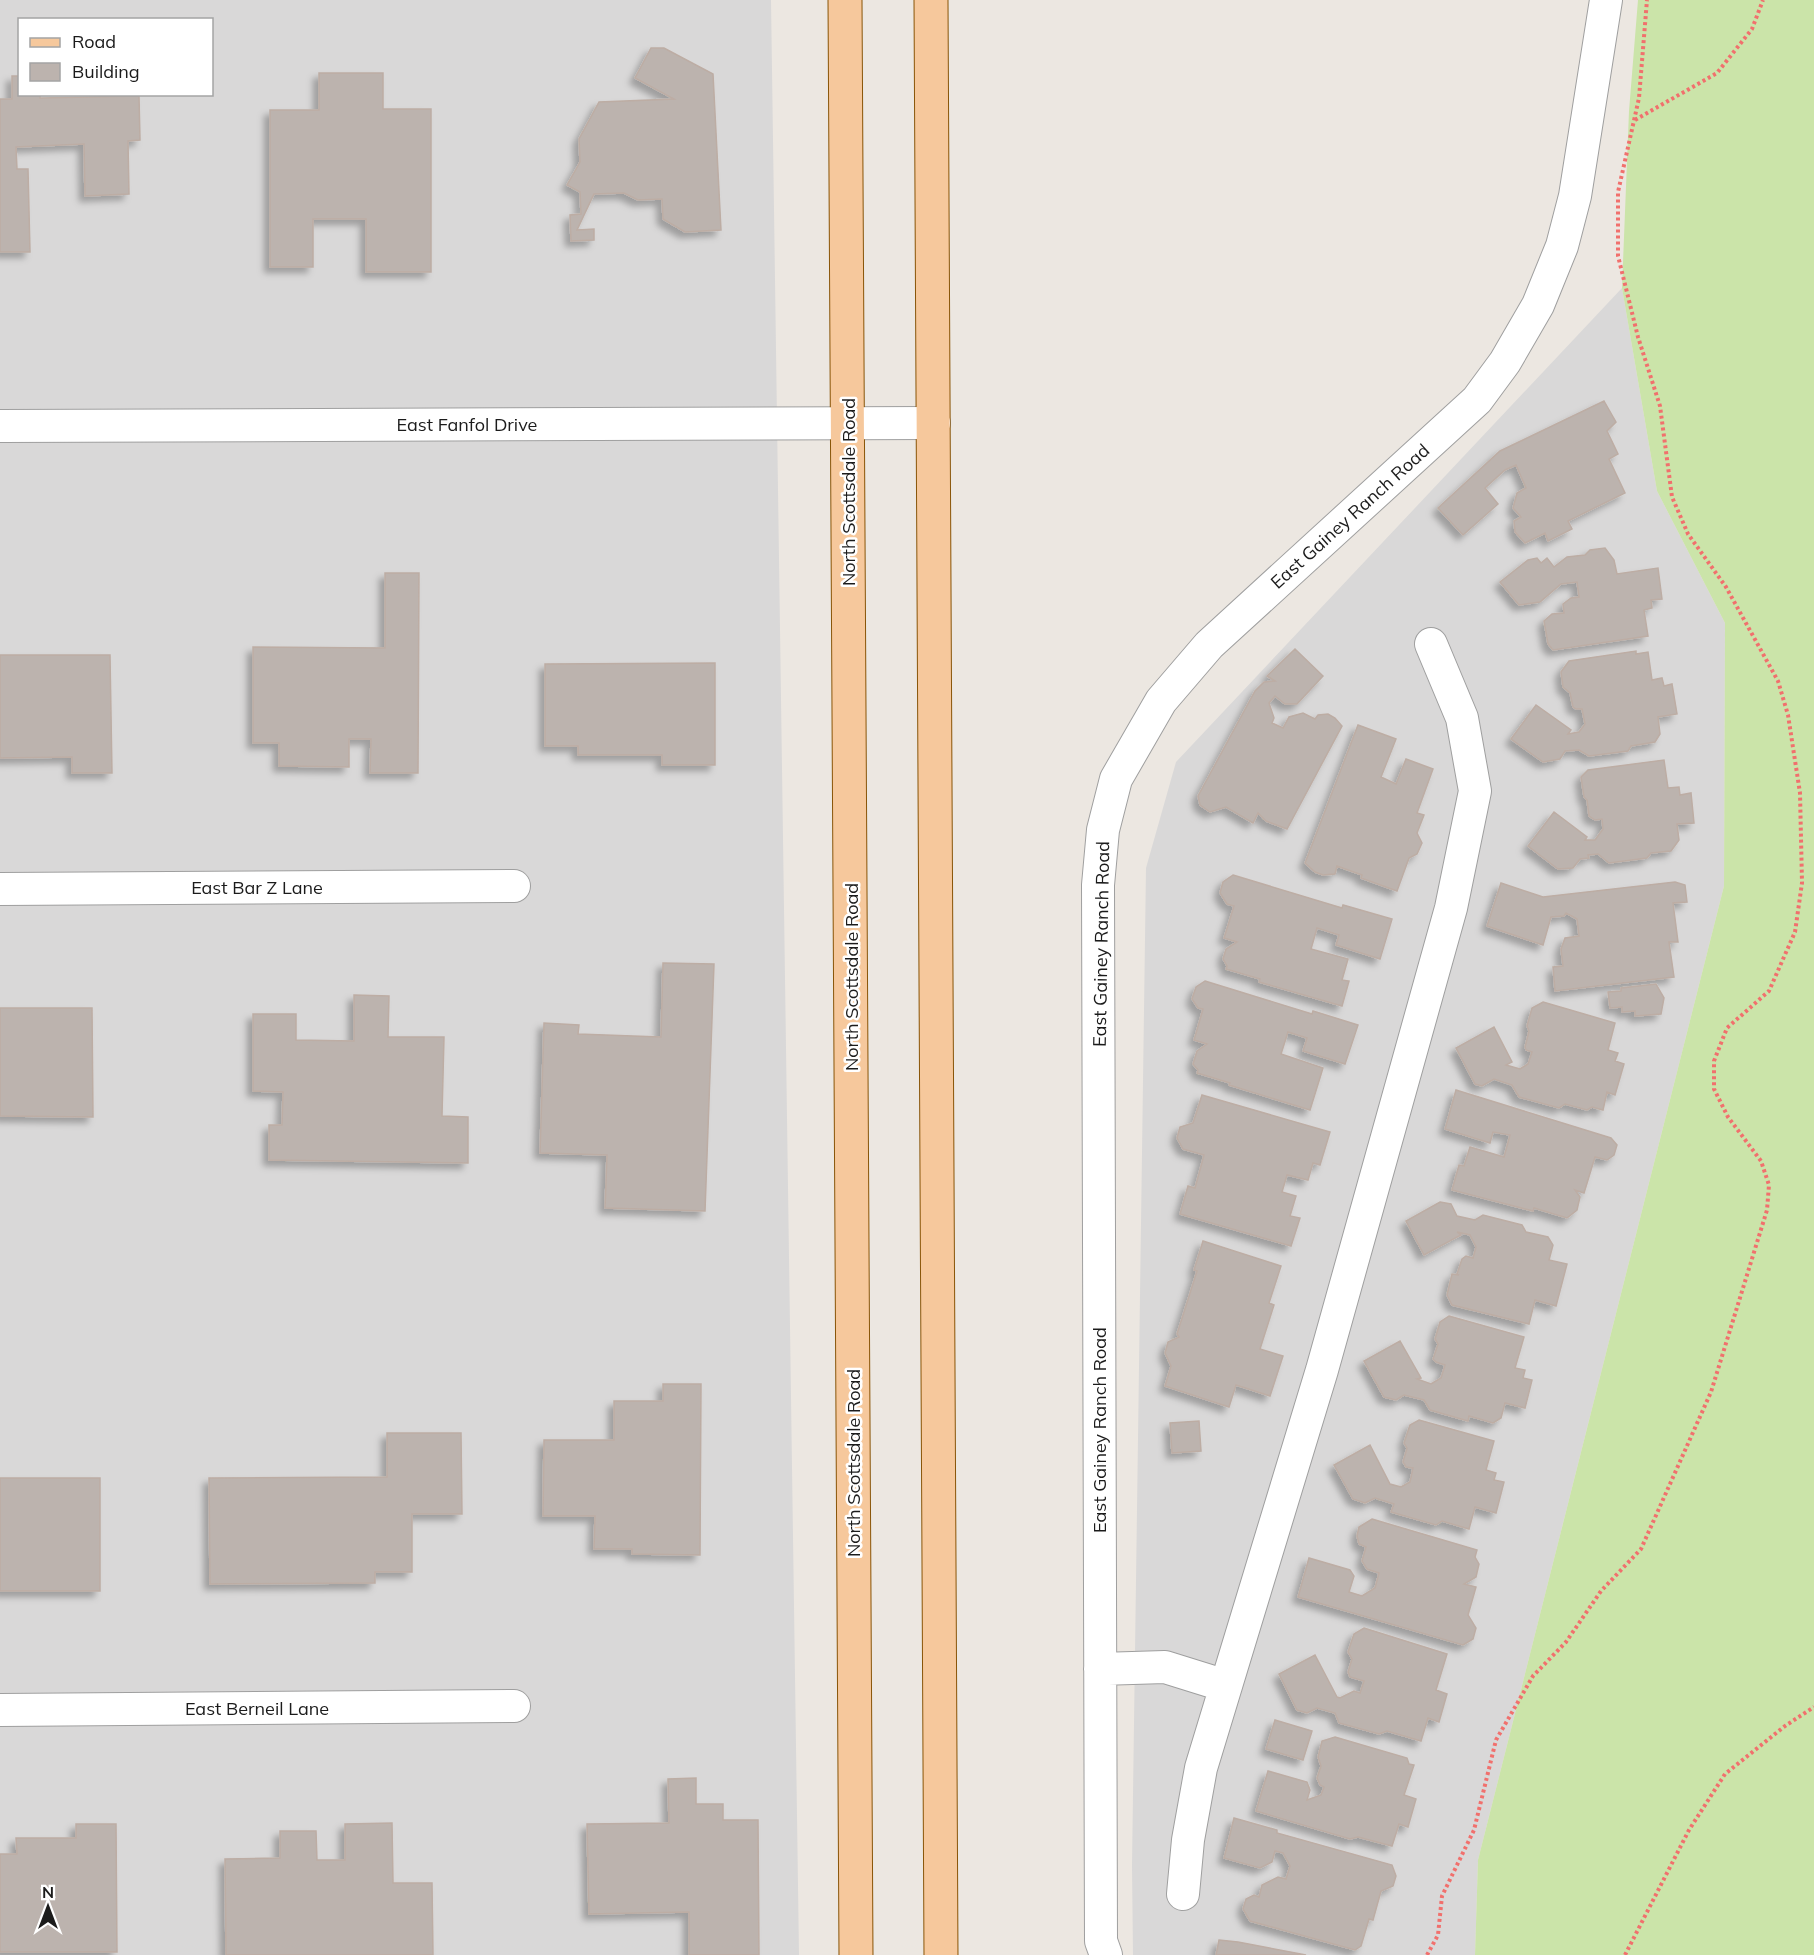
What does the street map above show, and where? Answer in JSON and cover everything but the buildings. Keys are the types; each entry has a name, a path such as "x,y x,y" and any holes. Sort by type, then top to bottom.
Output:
{"main road":[{"name":"North Scottsdale Road","path":"845,0 856,1955"},
{"path":"931,0 941,1955"}],"street":[{"name":"East Gainey Ranch Road","path":"1101,1950 1098,885 1103,830 1116,779 1161,701 1209,645 1477,399 1505,362 1538,305 1562,246 1575,196 1606,0"},
{"name":"East Fanfol Drive","path":"0,426 934,423"},
{"path":"1183,1894 1188,1840 1201,1768 1322,1370 1451,908 1475,792 1462,718 1431,644"},
{"name":"East Bar Z Lane","path":"0,889 514,886"},
{"path":"1100,1669 1164,1667 1226,1686"},
{"name":"East Berneil Lane","path":"0,1710 514,1706"}],"path":[{"path":"1427,1955 1438,1935 1442,1896 1474,1830 1496,1740 1533,1676 1566,1642 1601,1591 1641,1549 1711,1392 1767,1210 1769,1185 1761,1161 1728,1116 1714,1089 1714,1060 1727,1028 1769,991 1795,932 1802,883 1800,793 1788,715 1778,681 1726,587 1688,534 1672,497 1660,406 1638,338 1618,256 1618,192 1639,98 1647,0"},
{"path":"1634,120 1717,73 1752,29 1763,0"},
{"path":"1625,1955 1689,1830 1725,1774 1785,1726 1814,1707"}],"shaded area":[{"path":"0,0 771,0 799,1955 0,1955"},
{"path":"1622,288 1657,491 1725,623 1724,886 1478,1860 1475,1955 1133,1955 1132,1866 1146,868 1176,762"}],"green space":[{"path":"1638,0 1814,0 1814,1955 1475,1955 1478,1860 1724,886 1725,623 1657,491 1622,288 1629,111"}]}
